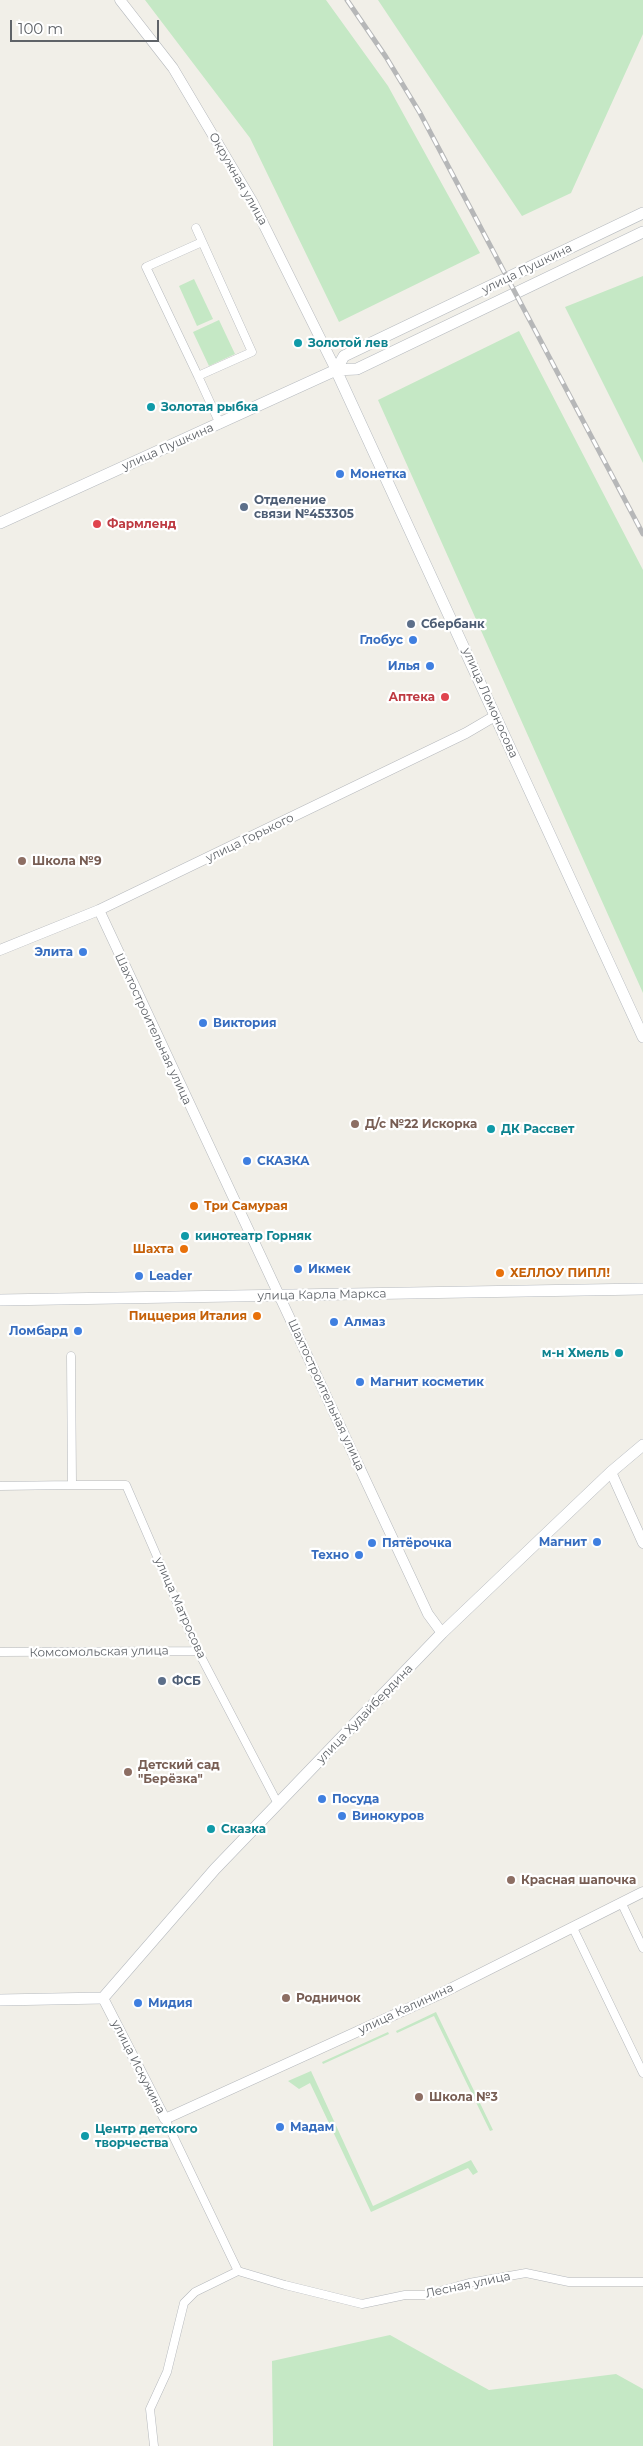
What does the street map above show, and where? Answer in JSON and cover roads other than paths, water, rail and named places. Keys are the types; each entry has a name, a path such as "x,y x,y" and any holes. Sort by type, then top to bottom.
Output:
{"main road":[{"name":"улица Пушкина","path":"336,370 344,356 643,213"},
{"name":"улица Пушкина","path":"0,523 336,370 357,369 643,232"},
{"name":"улица Ломоносова","path":"336,370 643,1037"},
{"name":"улица Карла Маркса","path":"0,1300 643,1290"},
{"name":"улица Худайбердина","path":"103,1998 215,1869 442,1633 611,1472 643,1445"},
{"path":"0,2000 103,1998"}],"street":[{"name":"Окружная улица","path":"120,0 173,68 252,201 336,370"},
{"path":"196,228 252,352 198,376"},
{"path":"202,242 146,268 220,424"},
{"name":"улица Горького","path":"0,950 99,910 466,733 495,716"},
{"name":"Шахтостроительная улица","path":"99,910 428,1614 442,1633"},
{"path":"71,1356 72,1484"},
{"path":"611,1472 643,1542"},
{"name":"улица Матросова","path":"0,1486 126,1485 198,1651 278,1804"},
{"name":"Комсомольская улица","path":"0,1652 198,1651"},
{"name":"улица Калинина","path":"165,2119 432,1998 643,1892"},
{"path":"622,1904 643,1948"},
{"path":"573,1928 643,2073"},
{"name":"улица Искужина","path":"103,1998 165,2119 238,2271"},
{"path":"154,2446 150,2409 167,2372 184,2303 195,2292 238,2271"},
{"name":"Лесная улица","path":"238,2271 362,2304 405,2294 425,2295 469,2283 526,2273 568,2282 643,2282"}],"railway":[{"path":"347,0 386,57 420,113 643,534"}],"place":[{"name":"Золотой лев","path":"298,343"},
{"name":"Золотая рыбка","path":"151,407"},
{"name":"Монетка","path":"340,474"},
{"name":"Отделение связи №453305","path":"244,507"},
{"name":"Фармленд","path":"97,524"},
{"name":"Сбербанк","path":"411,624"},
{"name":"Глобус","path":"413,640"},
{"name":"Илья","path":"430,666"},
{"name":"Аптека","path":"445,697"},
{"name":"Школа №9","path":"22,861"},
{"name":"Элита","path":"83,952"},
{"name":"Виктория","path":"203,1023"},
{"name":"Д/с №22 Искорка","path":"355,1124"},
{"name":"ДК Рассвет","path":"491,1129"},
{"name":"СКАЗКА","path":"247,1161"},
{"name":"Три Самурая","path":"194,1206"},
{"name":"кинотеатр Горняк","path":"185,1236"},
{"name":"Шахта","path":"184,1249"},
{"name":"Икмек","path":"298,1269"},
{"name":"ХЕЛЛОУ ПИПЛ!","path":"500,1273"},
{"name":"Leader","path":"139,1276"},
{"name":"Пиццерия Италия","path":"257,1316"},
{"name":"Алмаз","path":"334,1322"},
{"name":"Ломбард","path":"78,1331"},
{"name":"м-н Хмель","path":"619,1353"},
{"name":"Магнит косметик","path":"360,1382"},
{"name":"Магнит","path":"597,1542"},
{"name":"Пятёрочка","path":"372,1543"},
{"name":"Техно","path":"359,1555"},
{"name":"ФСБ","path":"162,1681"},
{"name":"Детский сад \"Берёзка\"","path":"128,1772"},
{"name":"Посуда","path":"322,1799"},
{"name":"Винокуров","path":"342,1816"},
{"name":"Сказка","path":"211,1829"},
{"name":"Красная шапочка","path":"511,1880"},
{"name":"Родничок","path":"286,1998"},
{"name":"Мидия","path":"138,2003"},
{"name":"Школа №3","path":"419,2097"},
{"name":"Мадам","path":"280,2127"},
{"name":"Центр детского творчества","path":"85,2136"}]}
